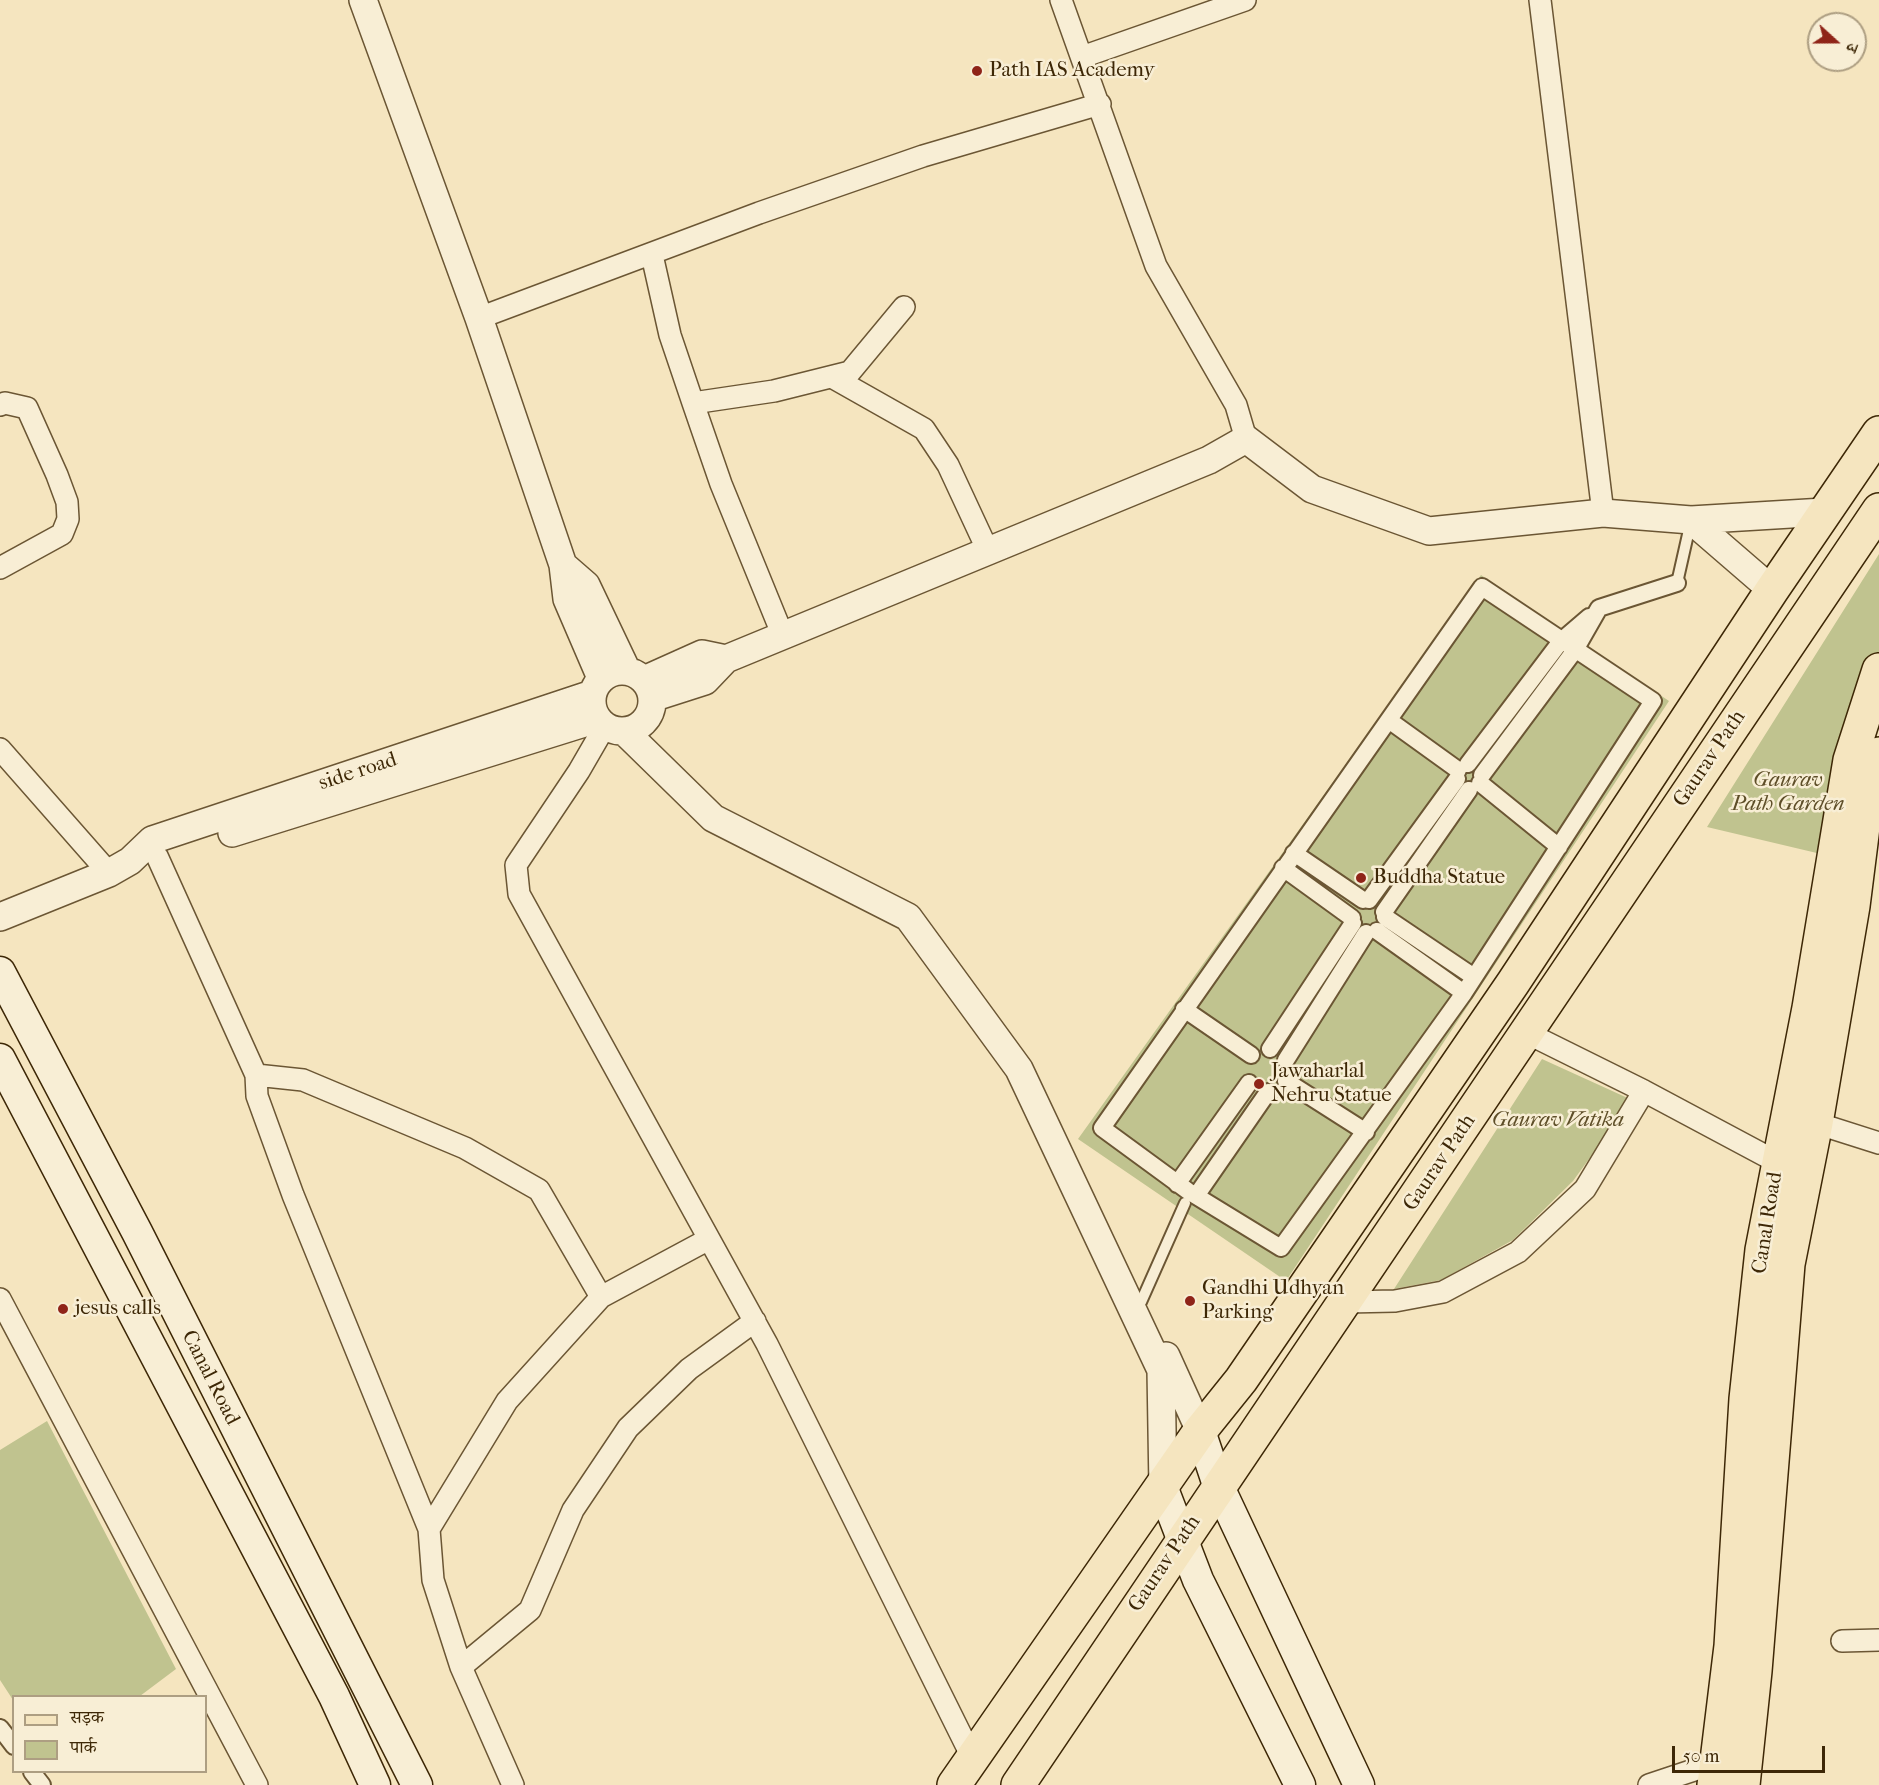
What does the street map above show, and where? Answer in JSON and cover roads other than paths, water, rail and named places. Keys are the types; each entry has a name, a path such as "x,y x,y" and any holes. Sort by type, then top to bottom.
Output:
{"main road":[{"path":"954,1785 1163,1489 1200,1431 1241,1380 1507,993 1772,590 1879,432"},
{"name":"Gaurav Path","path":"1018,1785 1218,1485 1346,1302 1879,510"},
{"name":"Canal Road","path":"1704,1778 1731,1646 1750,1356 1762,1250 1809,1008 1850,760 1879,670"},
{"path":"1743,1785 1755,1671 1788,1264 1816,1123 1853,906 1866,803 1879,754"},
{"name":"Canal Road","path":"0,972 136,1232 417,1785"},
{"name":"Canal Road","path":"0,1059 334,1696 375,1785"},
{"path":"1200,1431 1218,1485 1359,1785"},
{"path":"1163,1489 1198,1580 1300,1785"}],"street":[{"path":"363,0 479,318 563,565 567,599 610,712 713,818 908,917 1019,1069 1161,1370 1163,1489"},
{"path":"1062,0 1156,266 1236,405 1246,439 1312,489 1429,531 1603,513 1690,520 1824,512"},
{"path":"1082,57 1245,0"},
{"path":"1540,0 1603,513"},
{"path":"479,318 759,213 923,156 1100,104"},
{"path":"652,255 670,335 693,403 721,484 783,636"},
{"path":"693,403 774,391 850,372 904,308"},
{"path":"832,377 924,429 948,465 987,551"},
{"path":"0,405 5,403 27,408 67,502 68,519 62,534 0,568"},
{"path":"972,1757 755,1321 519,894 516,865 579,771 610,712 609,673 641,683 705,681 726,659 1209,460 1246,439"},
{"path":"1690,520 1772,590"},
{"path":"563,565 586,585 641,683 648,716 610,712"},
{"path":"1270,1049 1369,922 1561,641 1599,608 1677,583"},
{"path":"1482,587 1575,650 1653,701 1464,993 1281,1248 1187,1194 1102,1128 1283,868 1390,722 1482,587"},
{"path":"1294,853 1366,900 1575,650 1599,608"},
{"path":"610,712 721,806 913,904 1021,1054 1062,1129 1200,1431"},
{"name":"side road","path":"0,917 119,867 610,712"},
{"name":"side road","path":"119,867 152,840 610,712"},
{"path":"1390,722 1469,777 1559,847"},
{"path":"0,749 119,867"},
{"path":"157,856 256,1075 257,1096 293,1195 429,1529 433,1580 461,1667 513,1785"},
{"path":"1283,868 1369,922 1474,977"},
{"path":"1369,922 1464,993"},
{"path":"1286,1060 1369,922"},
{"path":"1184,1009 1251,1055"},
{"path":"1527,1033 1644,1091 1778,1162 1816,1123 1879,1143"},
{"path":"256,1075 303,1080 465,1148 539,1190 601,1297"},
{"path":"1286,1081 1366,1132"},
{"path":"1187,1194 1249,1083"},
{"path":"1346,1302 1395,1301 1443,1292 1518,1252 1585,1189 1644,1091"},
{"path":"1187,1194 1268,1092"},
{"path":"429,1529 507,1401 601,1297 709,1239"},
{"path":"0,1299 257,1785"},
{"path":"461,1667 530,1610 573,1510 628,1428 689,1369 755,1321"},
{"path":"1842,1641 1879,1640"},
{"path":"0,1728 12,1743"},
{"path":"33,1773 42,1785"},
{"path":"1649,1785 1704,1778"}],"lane":[{"path":"1677,583 1690,520"},
{"path":"1141,1302 1187,1194"}],"place":[{"name":"Path IAS Academy","path":"977,71"},
{"name":"Buddha Statue","path":"1361,878"},
{"name":"Jawaharlal Nehru Statue","path":"1259,1084"},
{"name":"Gandhi Udhyan Parking","path":"1190,1301"},
{"name":"jesus calls","path":"63,1309"}],"park label":[{"name":"Gaurav Path Garden","path":"1788,793"},
{"name":"Gaurav Vatika","path":"1558,1121"}]}
